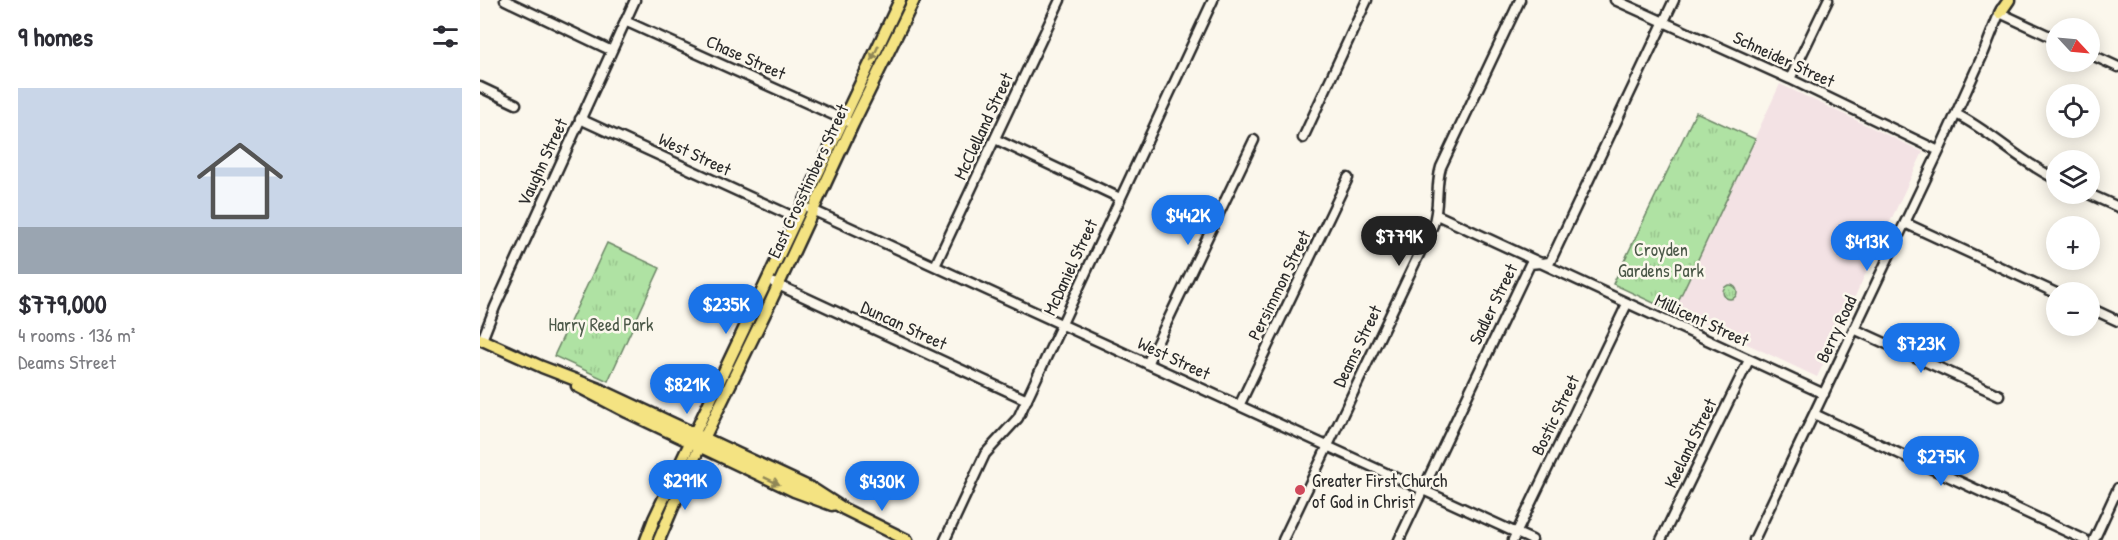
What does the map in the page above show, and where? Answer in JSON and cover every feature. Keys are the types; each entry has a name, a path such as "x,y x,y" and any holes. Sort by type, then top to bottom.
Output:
{"main road":[{"name":"East Crosstimbers Street","path":"646,540 654,519 697,440 773,283 848,122 900,0"},
{"name":"East Crosstimbers Street","path":"848,122 914,0"},
{"path":"2000,13 2009,0"},
{"path":"892,16 903,21"},
{"name":"East Crosstimbers Street","path":"773,283 796,218 808,208"},
{"path":"481,339 542,367 599,389 697,440 907,540"},
{"name":"East Crosstimbers Street","path":"659,540 697,440"}],"street":[{"path":"505,0 610,50"},
{"name":"Vaughn Street","path":"481,339 610,50 635,0"},
{"name":"McClelland Street","path":"935,266 1060,0"},
{"name":"McDaniel Street","path":"945,540 985,454 1012,427 1027,400 1213,0"},
{"path":"1303,138 1367,0"},
{"name":"Deams Street","path":"1283,540 1437,215 1437,179 1441,167 1520,0"},
{"name":"Schneider Street","path":"1616,0 1939,150"},
{"name":"Sadler Street","path":"1399,540 1530,264 1550,262 1674,0"},
{"path":"1790,79 1828,0"},
{"name":"Berry Road","path":"1754,540 1956,114 2000,13 2003,0"},
{"path":"2000,13 2046,34"},
{"name":"Chase Street","path":"625,21 848,122"},
{"path":"2100,59 2118,67"},
{"path":"481,91 516,104"},
{"path":"1956,114 1978,125 2046,173"},
{"name":"West Street","path":"580,119 796,218"},
{"path":"995,139 1120,198"},
{"path":"1147,364 1254,140"},
{"name":"Persimmon Street","path":"1239,406 1348,178"},
{"path":"2100,199 2118,207"},
{"name":"West Street","path":"808,208 1328,445 1515,536 1532,540"},
{"name":"Millicent Street","path":"1437,215 1824,394"},
{"path":"1905,223 2046,288"},
{"name":"Duncan Street","path":"773,283 1027,400"},
{"name":"Bostic Street","path":"1515,536 1627,304"},
{"path":"2100,313 2118,321"},
{"path":"1854,329 1999,395"},
{"name":"Keeland Street","path":"1661,540 1749,360"},
{"path":"1814,414 2081,539"},
{"path":"2094,540 2118,488"}],"shaded area":[{"path":"1780,84 1923,152 1817,377 1675,310 1673,312"}],"green space":[{"name":"Croyden Gardens Park","path":"1696,112 1755,139 1673,312 1613,284"},
{"name":"Harry Reed Park","path":"607,243 660,268 608,381 554,356"},
{"path":"1730,285 1735,287 1737,292 1735,297 1730,299 1725,297 1723,292 1725,287"}],"place":[{"name":"Greater First Church of God in Christ","path":"1300,490"}]}
